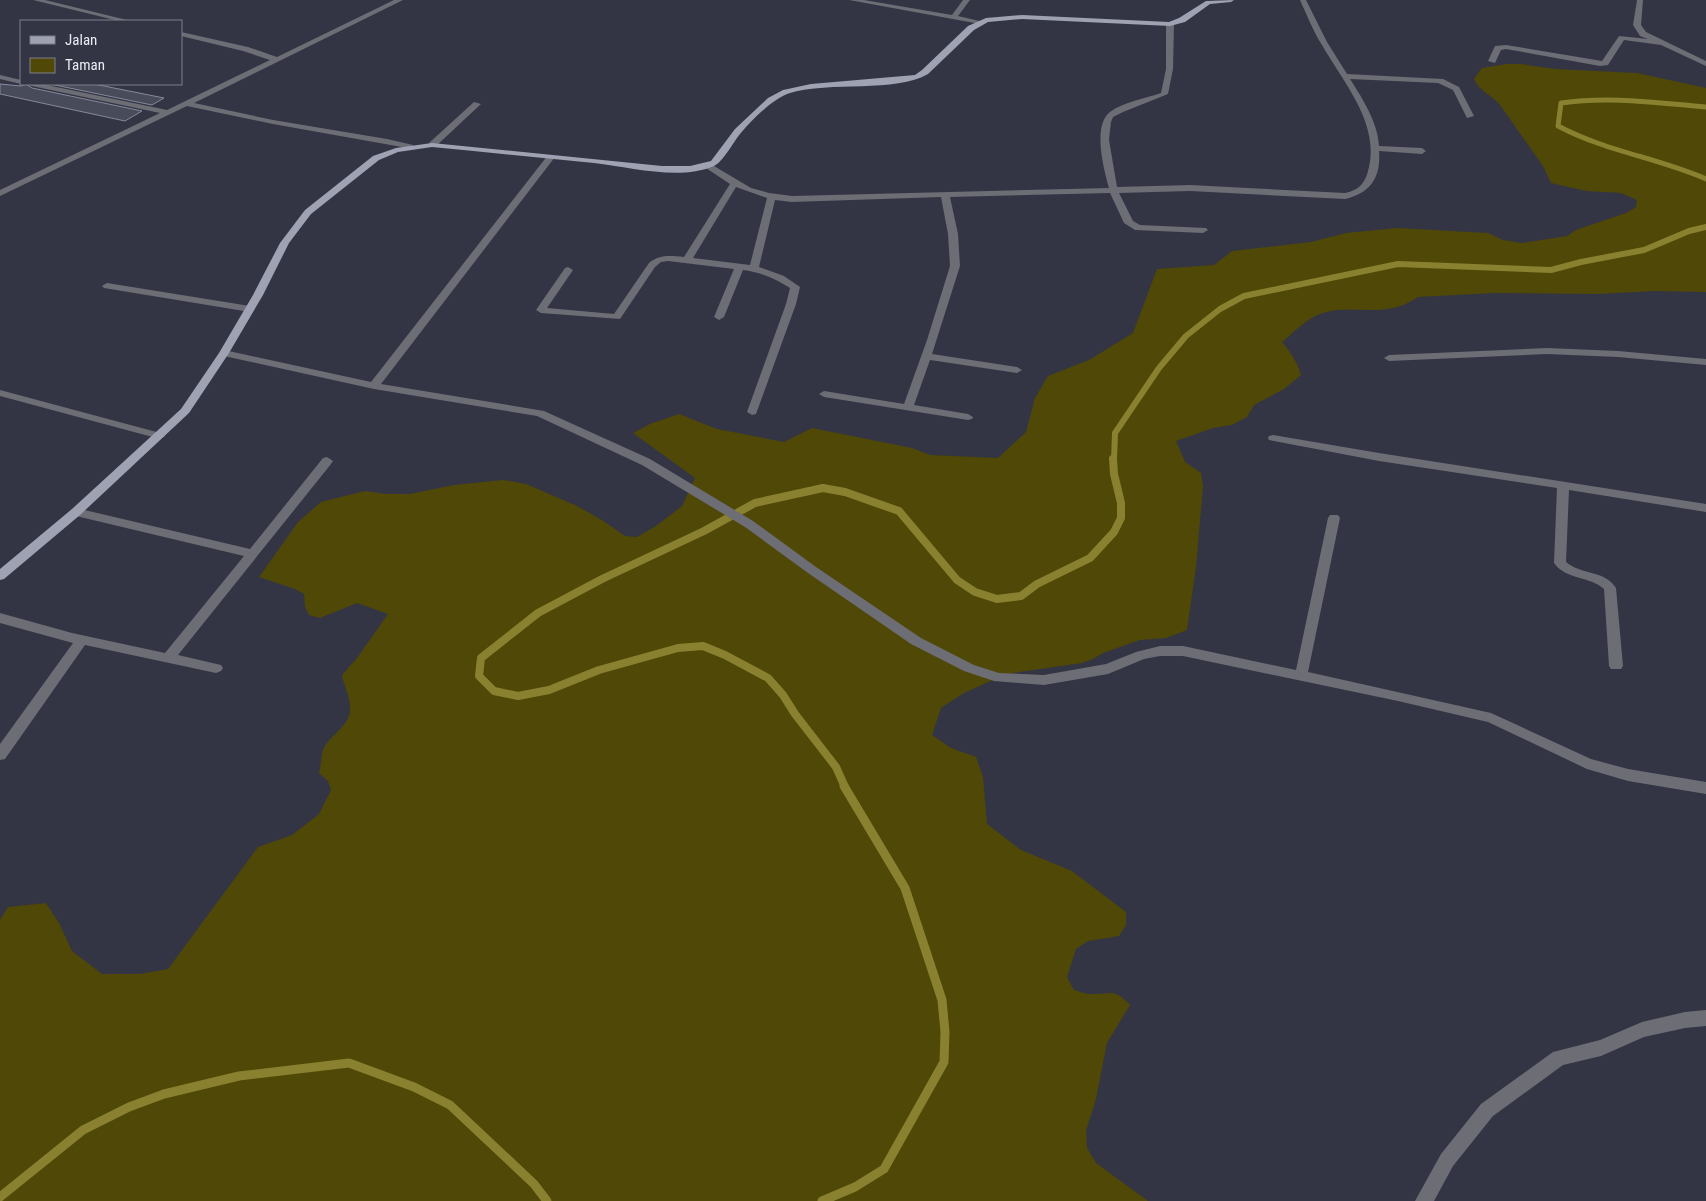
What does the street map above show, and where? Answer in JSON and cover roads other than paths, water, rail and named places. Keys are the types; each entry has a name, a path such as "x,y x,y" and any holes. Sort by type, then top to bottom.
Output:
{"main road":[{"path":"0,576 76,512 186,411 224,354 285,243 308,212 376,158 410,147 432,145 647,166 687,168 709,166 714,163 738,131 771,100 786,92 811,86 902,80 917,77 925,72 971,28 986,20 1022,17 1170,24 1182,20 1208,2 1231,0"}],"street":[{"path":"36,0 123,20"},
{"path":"0,193 400,0"},
{"path":"852,0 980,22"},
{"path":"954,18 967,0"},
{"path":"709,166 734,184 754,194 770,198 837,199 945,194 1190,188 1345,196 1356,194 1367,187 1374,167 1375,140 1346,76 1326,47 1303,0"},
{"path":"1640,0 1638,30 1706,64"},
{"path":"1170,24 1171,46 1168,83 1164,94 1120,109 1110,116 1104,133 1113,189 1129,223 1133,226 1203,230"},
{"path":"182,34 245,49 276,59"},
{"path":"1492,61 1498,48 1506,47 1600,64 1605,62 1622,38 1661,42"},
{"path":"1346,76 1440,81 1456,89 1470,116"},
{"path":"0,77 20,82"},
{"path":"37,85 167,112"},
{"path":"185,103 273,122 387,141 410,147"},
{"path":"432,145 477,104"},
{"path":"1375,148 1422,151"},
{"path":"374,386 551,156"},
{"path":"687,260 734,184"},
{"path":"908,407 955,266 953,234 945,194"},
{"path":"754,268 770,198"},
{"path":"568,270 542,310 617,317 652,265 658,260 668,258 754,268 781,278 796,287 792,304 752,412"},
{"path":"719,317 740,266"},
{"path":"107,286 250,309"},
{"path":"1390,358 1547,351 1618,354 1706,362"},
{"path":"224,354 374,386 540,412 646,462 749,524 812,570 916,641 969,668 999,678 1044,680 1108,669 1141,655 1160,651 1183,651 1491,718 1587,763 1628,775 1706,788"},
{"path":"926,356 1017,370"},
{"path":"0,393 160,436"},
{"path":"824,394 968,417"},
{"path":"1274,438 1706,508"},
{"path":"169,658 327,461"},
{"path":"1563,486 1560,562 1569,570 1606,583 1610,588 1616,666"},
{"path":"76,512 252,553"},
{"path":"1301,676 1334,518"},
{"path":"0,618 72,638 216,668"},
{"path":"0,755 82,639"},
{"path":"1424,1201 1447,1160 1487,1110 1559,1058 1601,1048 1642,1030 1685,1020 1706,1018"}],"waterway":[{"path":"1706,107 1615,100 1561,103 1558,126 1594,142 1669,165 1706,179"},
{"path":"1114,460 1115,433 1159,368 1186,336 1220,309 1244,296 1398,264 1551,270 1581,262 1644,250 1689,231 1706,227"},
{"path":"845,787 836,767 795,714 783,695 768,678 725,655 703,646 678,648 599,670 549,690 518,696 494,691 479,676 481,658 538,613 602,579 704,531 755,503 823,488 845,492 899,511 957,580 975,592 997,599 1021,596 1037,584 1090,558 1114,532 1121,518 1121,503 1114,474 1113,459"},
{"path":"822,1201 855,1187 884,1169 944,1062 945,1032 942,1000 905,888 844,786"},
{"path":"0,1197 83,1130 129,1107 164,1094 239,1076 349,1063 414,1087 450,1105 534,1184 547,1201"}]}
